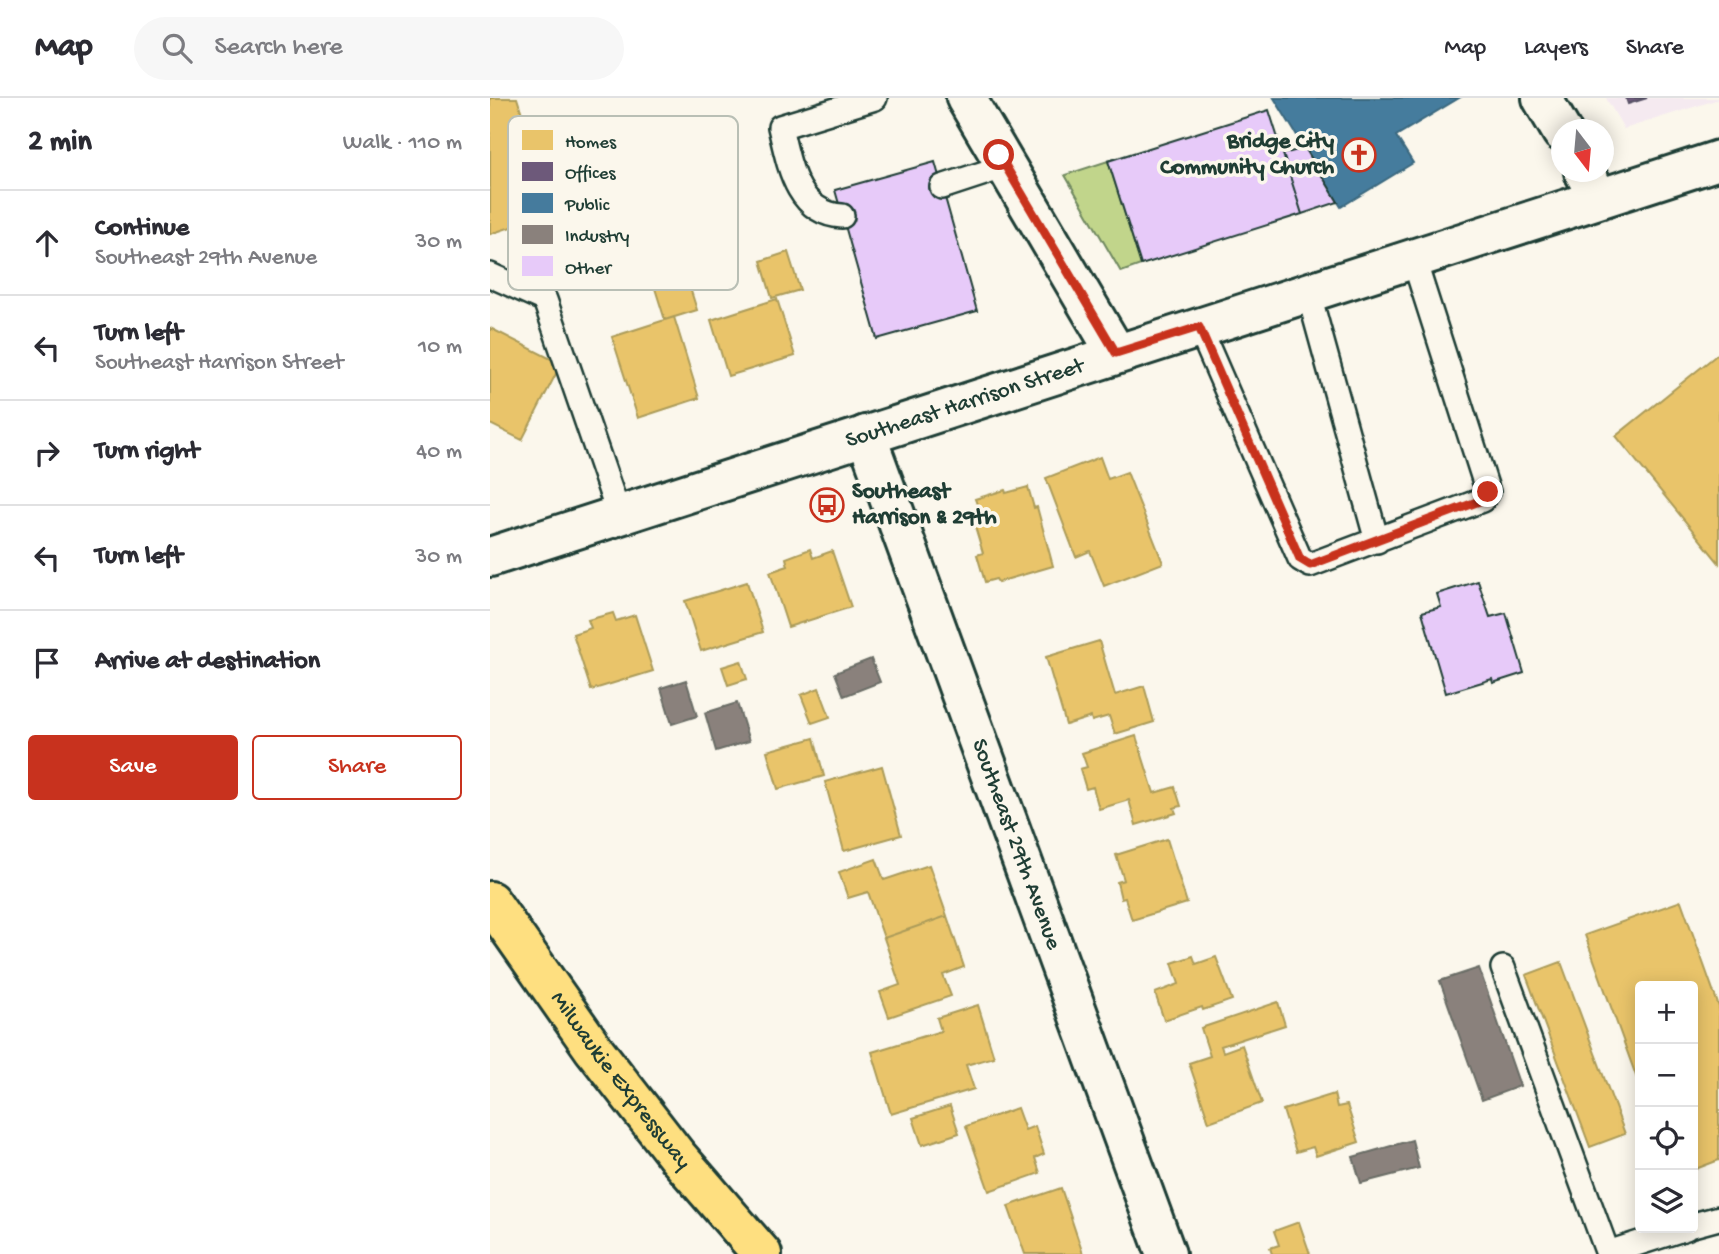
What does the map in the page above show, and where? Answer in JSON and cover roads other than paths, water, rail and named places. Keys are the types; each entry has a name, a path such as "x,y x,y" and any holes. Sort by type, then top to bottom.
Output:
{"highway":[{"name":"Milwaukie Expressway","path":"490,901 593,1048 677,1156 762,1254"}],"main road":[{"path":"966,98 1116,353"},
{"path":"1542,98 1554,119"},
{"name":"Southeast Harrison Street","path":"490,557 1413,257 1592,185 1719,160"},
{"name":"Southeast 29th Avenue","path":"866,435 1167,1254"}],"lane":[{"path":"842,216 827,215 815,208 793,178 780,127 875,98"},
{"path":"942,187 1006,166"},
{"path":"1199,327 1300,559 1310,565 1482,500 1488,492 1413,257"},
{"path":"490,275 508,283"},
{"path":"523,290 545,300 619,515"},
{"path":"1308,291 1377,541"},
{"path":"1503,968 1608,1254 1671,1233"},
{"path":"1698,1224 1719,1218"}],"place":[{"name":"Bridge City Community Church","path":"1359,155"},
{"name":"Southeast Harrison & 29th","path":"827,505"}]}
